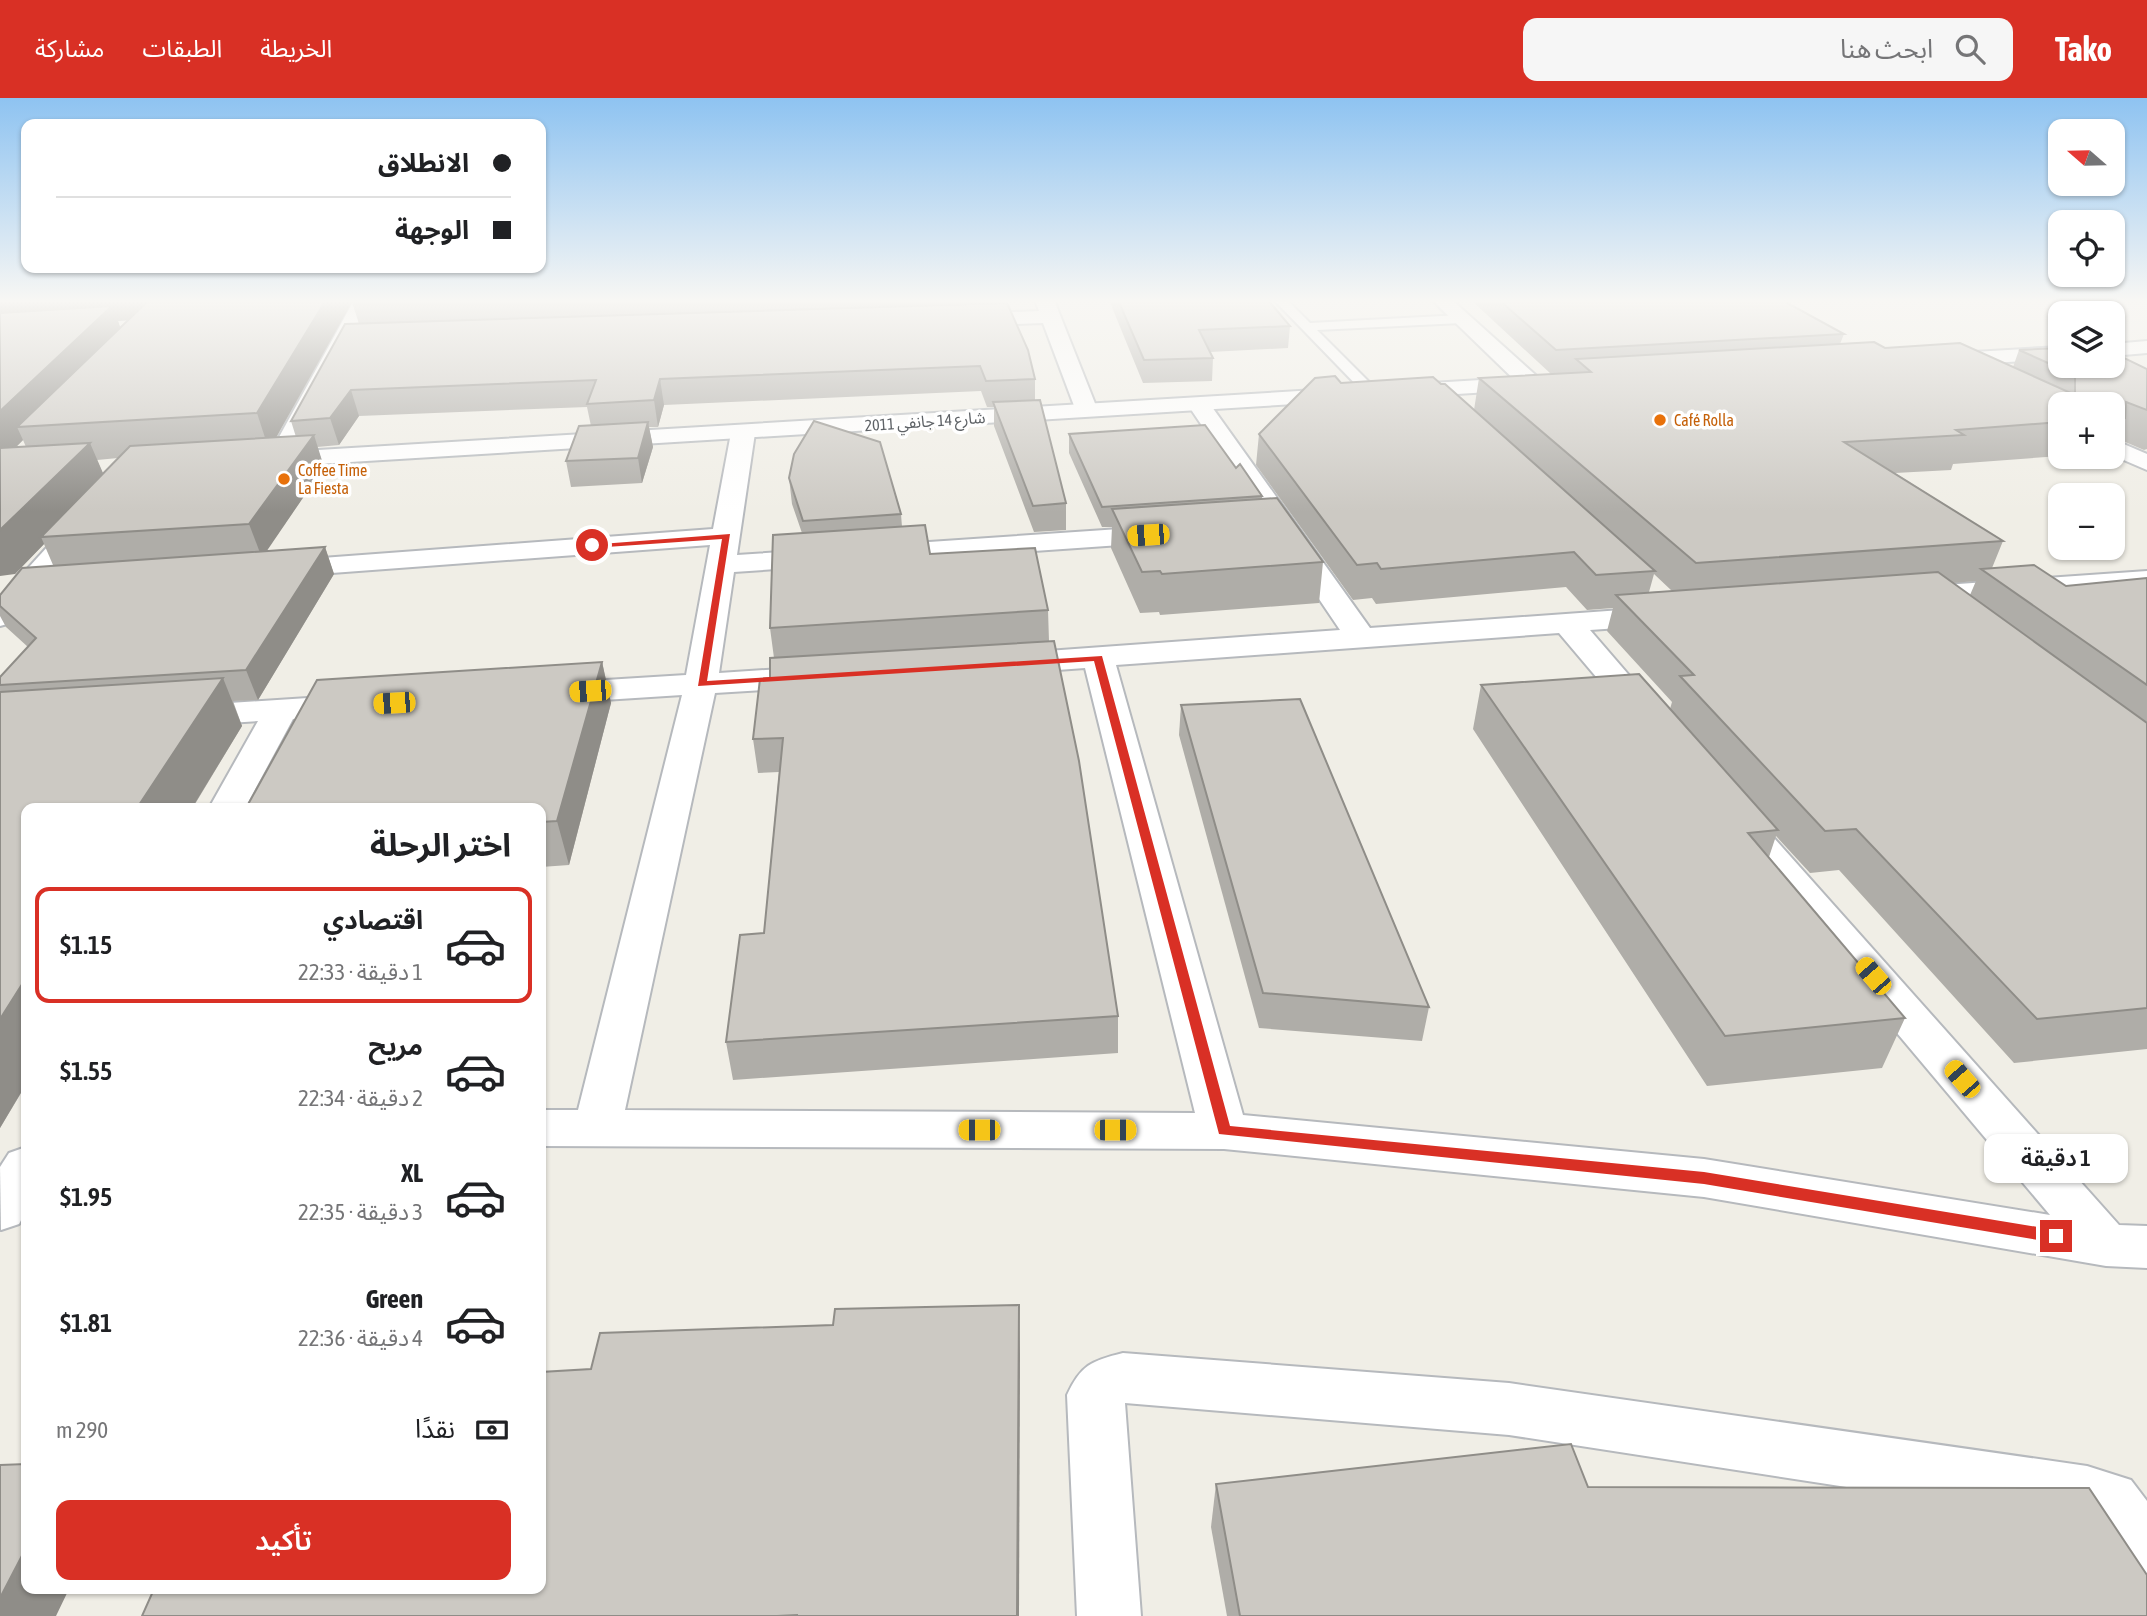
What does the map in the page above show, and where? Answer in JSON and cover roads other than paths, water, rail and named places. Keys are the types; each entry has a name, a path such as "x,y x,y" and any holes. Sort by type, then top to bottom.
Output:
{"street":[{"path":"279,459 328,371"},
{"path":"1071,371 1087,411"},
{"path":"1518,371 1532,384"},
{"path":"1965,371 1978,377"},
{"name":"شارع 14 جانفي 2011","path":"240,462 1560,383"},
{"path":"1433,390 1463,418"},
{"path":"1199,405 1267,527 1361,638"},
{"path":"597,1128 701,684 743,432"},
{"path":"2125,452 2147,463"},
{"path":"0,617 12,586 107,498"},
{"path":"245,570 1185,533"},
{"path":"1890,598 2147,580"},
{"path":"12,586 66,582"},
{"path":"1930,595 1962,620"},
{"path":"975,666 1569,624 1674,608"},
{"path":"1569,624 1669,740"},
{"path":"1098,658 1224,1131"},
{"path":"534,694 838,675"},
{"path":"148,719 380,704"},
{"path":"230,803 282,709"},
{"path":"1714,792 2126,1246"},
{"path":"546,1128 1224,1131 1704,1178 2126,1246"},
{"path":"9,1209 21,1179"},
{"path":"1108,1616 1096,1395 1107,1382 1123,1378 1509,1409 2087,1495 2109,1501 2147,1550"}],"lane":[{"path":"1350,371 1373,394"}],"place":[{"name":"Café Rolla","path":"1660,420"},
{"name":"Coffee Time La Fiesta","path":"284,479"}]}
